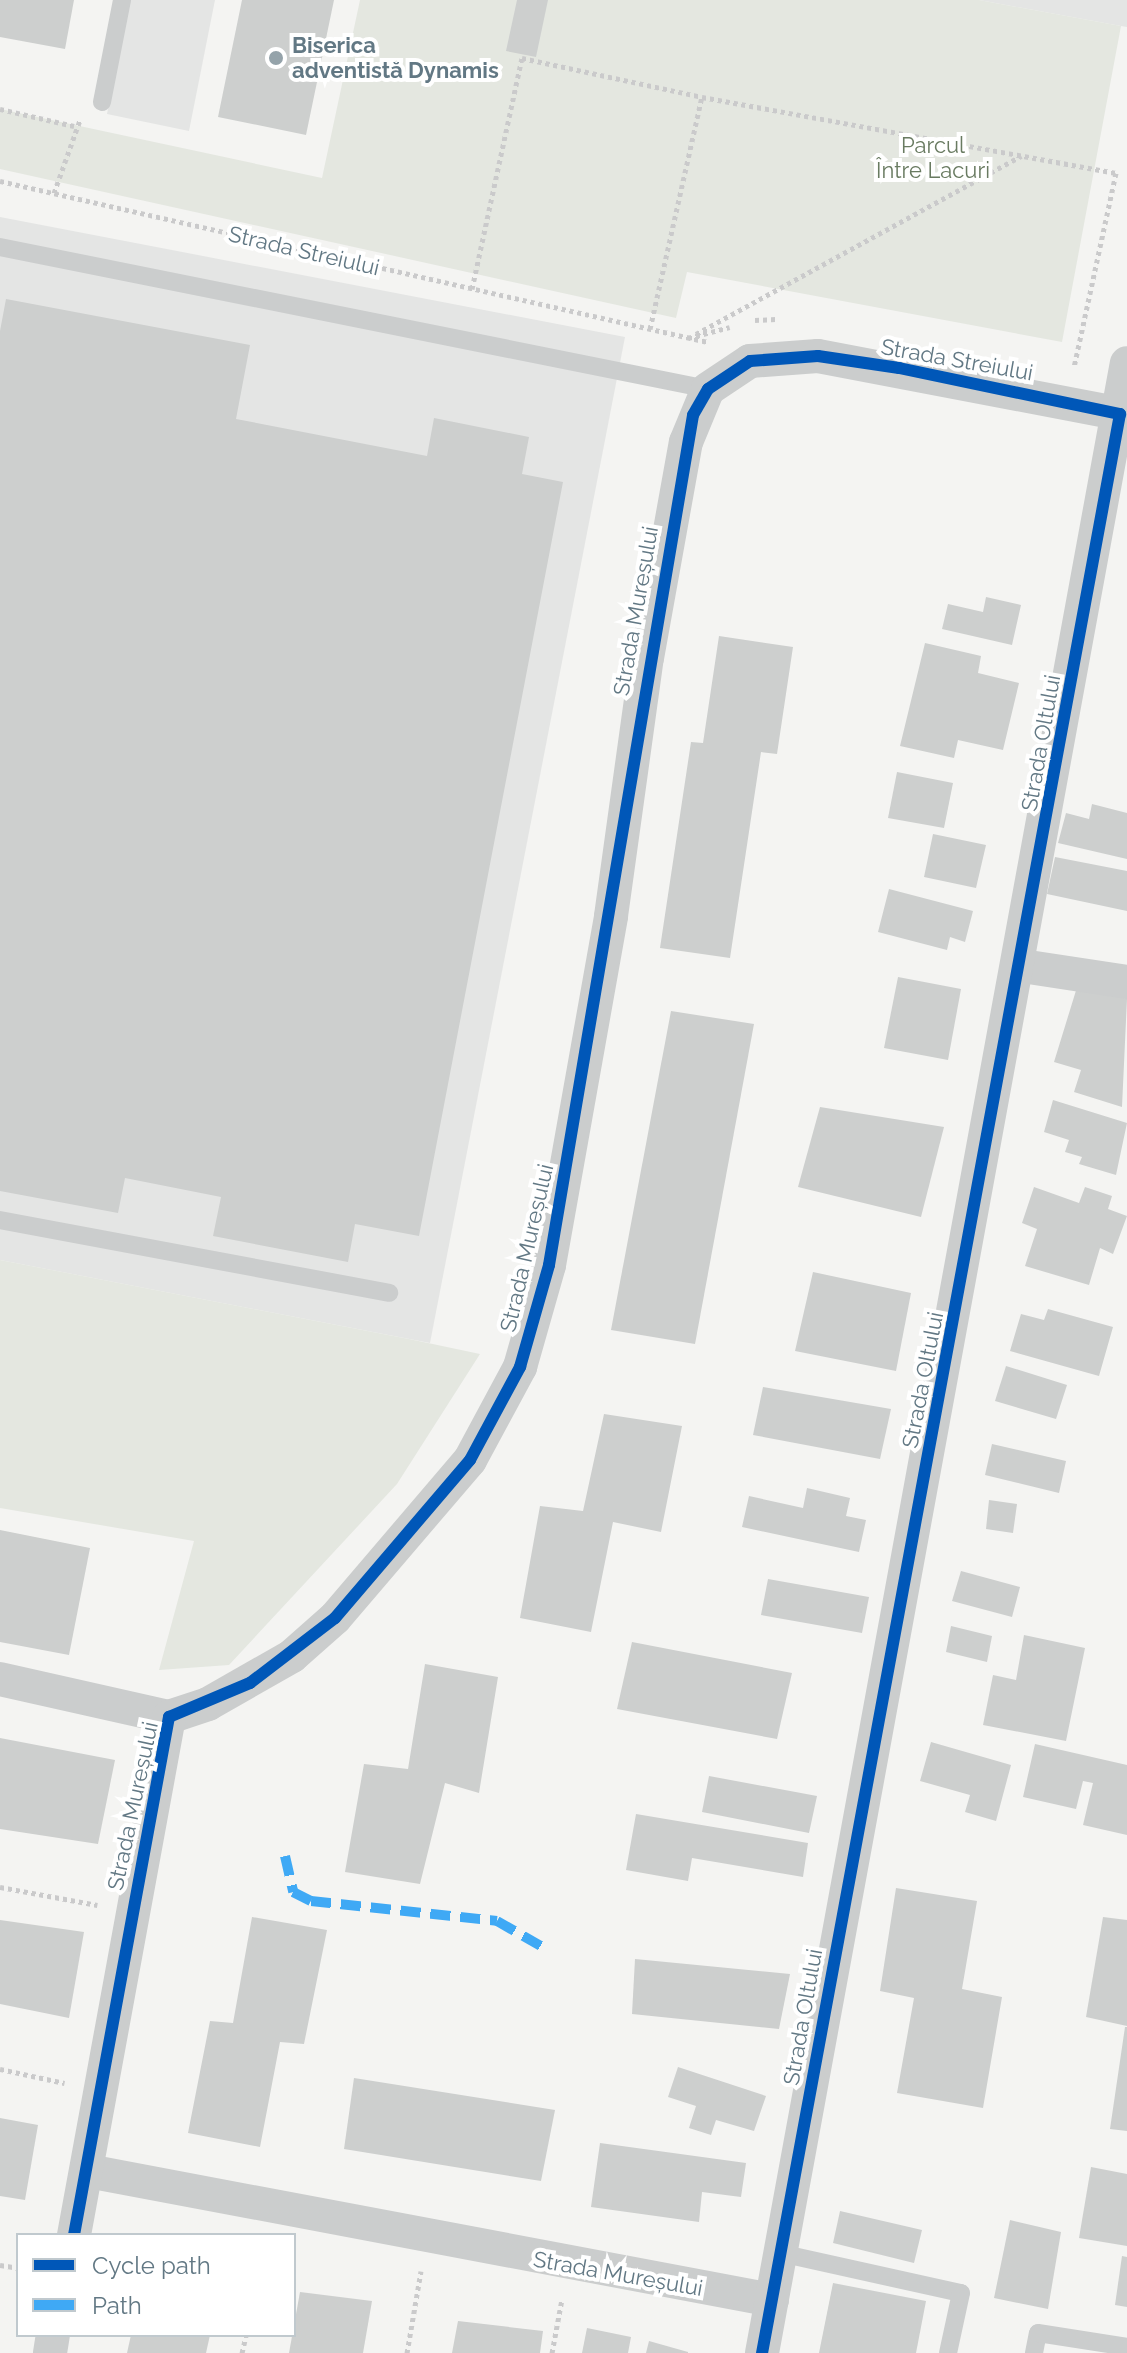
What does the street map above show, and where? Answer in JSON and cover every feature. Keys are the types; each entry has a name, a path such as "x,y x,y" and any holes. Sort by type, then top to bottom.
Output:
{"street":[{"name":"Strada Streiului","path":"708,389 727,370 779,359 899,368 1124,414"},
{"name":"Strada Oltului","path":"762,2353 1124,414 1127,363"},
{"name":"Strada Mureșului","path":"0,1679 169,1717 250,1683 335,1618 470,1460 520,1367 549,1265 603,962 686,442 708,389"},
{"path":"1022,966 1127,982"},
{"name":"Strada Mureșului","path":"74,2233 169,1717"},
{"name":"Strada Mureșului","path":"88,2171 426,2240 772,2300"}],"lane":[{"path":"102,102 122,0"},
{"path":"0,247 708,389"},
{"path":"0,1220 389,1293"},
{"path":"780,2253 961,2293 948,2353"},
{"path":"1034,2353 1038,2333 1127,2347"}],"path":[{"path":"472,289 522,58 702,97 1116,173 1076,368 1061,365"},
{"path":"650,329 702,97"},
{"path":"0,109 74,126 54,193"},
{"path":"688,338 1021,156"},
{"path":"688,338 782,320"},
{"path":"0,1887 77,1902"},
{"path":"0,2069 51,2079"},
{"path":"407,2353 426,2240"},
{"path":"552,2353 568,2265"}],"shaded area":[{"path":"128,0 215,0 189,131 107,114"},
{"path":"979,0 1127,0 1127,27 1121,26"},
{"path":"0,217 625,337 430,1343 0,1260"}],"green space":[{"name":"Parcul Între Lacuri","path":"360,0 979,0 1121,26 1062,342 687,272 676,318 0,169 0,109 322,178"},
{"path":"0,1260 480,1354 397,1484 229,1665 159,1670 194,1541 0,1508"}],"building":[{"path":"0,0 74,0 65,49 0,37"},
{"name":"Biserica adventistă Dynamis","path":"242,0 334,0 306,135 218,117"},
{"path":"517,0 548,0 536,57 506,51"},
{"path":"6,299 250,345 236,419 427,456 434,418 529,437 522,474 563,482 419,1236 355,1224 348,1262 213,1236 221,1197 125,1178 118,1213 0,1191 0,331"},
{"path":"986,597 1021,605 1012,645 942,629 948,604 983,612"},
{"path":"719,636 793,647 777,754 761,752 730,958 660,948 691,742 703,743"},
{"path":"925,643 981,656 978,673 1019,683 1003,750 958,740 954,758 900,746"},
{"path":"897,772 953,783 944,828 888,818"},
{"path":"1092,804 1127,813 1127,859 1058,843 1066,813 1089,819"},
{"path":"933,834 986,845 976,888 924,877"},
{"path":"1055,857 1127,871 1127,911 1047,894"},
{"path":"889,889 973,911 965,942 950,937 947,950 878,932"},
{"path":"898,977 961,989 948,1060 884,1048"},
{"path":"1078,984 1127,999 1122,1107 1074,1092 1081,1070 1054,1062"},
{"path":"671,1011 754,1024 695,1344 611,1330"},
{"path":"1053,1100 1127,1123 1116,1175 1079,1164 1082,1157 1065,1152 1069,1140 1044,1132"},
{"path":"820,1107 944,1127 921,1217 798,1187"},
{"path":"1034,1187 1079,1203 1085,1187 1112,1196 1108,1209 1127,1216 1113,1254 1100,1248 1089,1285 1025,1266 1037,1229 1022,1223"},
{"path":"813,1272 911,1293 896,1371 795,1351"},
{"path":"1048,1309 1113,1327 1099,1376 1010,1351 1021,1314 1044,1320"},
{"path":"1006,1366 1067,1385 1056,1419 995,1401"},
{"path":"763,1387 891,1409 880,1459 753,1435"},
{"path":"604,1414 682,1426 661,1532 613,1522 591,1632 520,1618 540,1506 583,1511"},
{"path":"992,1444 1066,1461 1059,1493 985,1475"},
{"path":"807,1488 850,1498 846,1516 866,1520 859,1552 742,1527 749,1496 803,1508"},
{"path":"989,1500 1017,1504 1013,1533 986,1529"},
{"path":"0,1530 90,1548 69,1655 0,1642"},
{"path":"961,1571 1020,1587 1012,1617 952,1601"},
{"path":"768,1579 869,1597 862,1633 761,1615"},
{"path":"951,1626 992,1636 987,1662 946,1652"},
{"path":"1024,1635 1085,1648 1066,1741 983,1725 993,1675 1016,1680"},
{"path":"632,1642 792,1673 777,1739 617,1709"},
{"path":"425,1664 498,1677 479,1793 445,1783 420,1884 345,1872 364,1764 408,1769"},
{"path":"0,1738 115,1760 98,1844 0,1829"},
{"path":"931,1742 1011,1765 996,1821 965,1812 970,1795 920,1781"},
{"path":"1035,1744 1127,1765 1127,1835 1083,1825 1093,1783 1083,1781 1076,1809 1023,1797"},
{"path":"709,1776 817,1796 809,1833 702,1812"},
{"path":"636,1814 808,1843 803,1877 692,1858 688,1881 626,1870"},
{"path":"896,1888 977,1901 962,1989 1002,1997 983,2108 897,2093 914,1998 880,1991"},
{"path":"252,1917 327,1930 304,2044 280,2042 260,2147 188,2133 210,2021 233,2023"},
{"path":"1103,1917 1127,1920 1127,2026 1086,2017"},
{"path":"0,1920 84,1932 69,2018 0,2004"},
{"path":"635,1959 790,1974 779,2029 632,2014"},
{"path":"1127,2027 1127,2131 1110,2129"},
{"path":"678,2067 766,2096 754,2131 716,2120 711,2135 689,2128 696,2106 668,2097"},
{"path":"354,2078 555,2110 541,2181 344,2149"},
{"path":"0,2118 38,2125 25,2200 0,2196"},
{"path":"600,2143 746,2163 741,2197 702,2192 699,2222 591,2207"},
{"path":"1091,2167 1127,2174 1127,2246 1079,2238"},
{"path":"840,2211 922,2230 914,2263 833,2243"},
{"path":"1010,2220 1061,2232 1048,2309 994,2298"},
{"path":"1122,2256 1127,2257 1127,2307 1115,2305"},
{"path":"833,2283 926,2301 916,2353 819,2353"},
{"path":"300,2292 372,2301 363,2353 289,2353 292,2337 296,2337"},
{"path":"458,2321 543,2331 540,2353 452,2353"},
{"path":"587,2328 631,2337 628,2353 582,2353"},
{"path":"131,2337 210,2337 206,2353 127,2353"},
{"path":"649,2341 688,2352 688,2353 646,2353"}],"marked path":[{"path":"285,1856 293,1892 311,1901 497,1921 546,1949"}],"cycle path":[{"path":"74,2233 169,1717 250,1683 335,1618 470,1460 520,1367 549,1265 693,415 708,389 750,361 818,356 899,368 1120,414 762,2353"}],"place":[{"name":"Biserica adventistă Dynamis","path":"276,58"}]}
